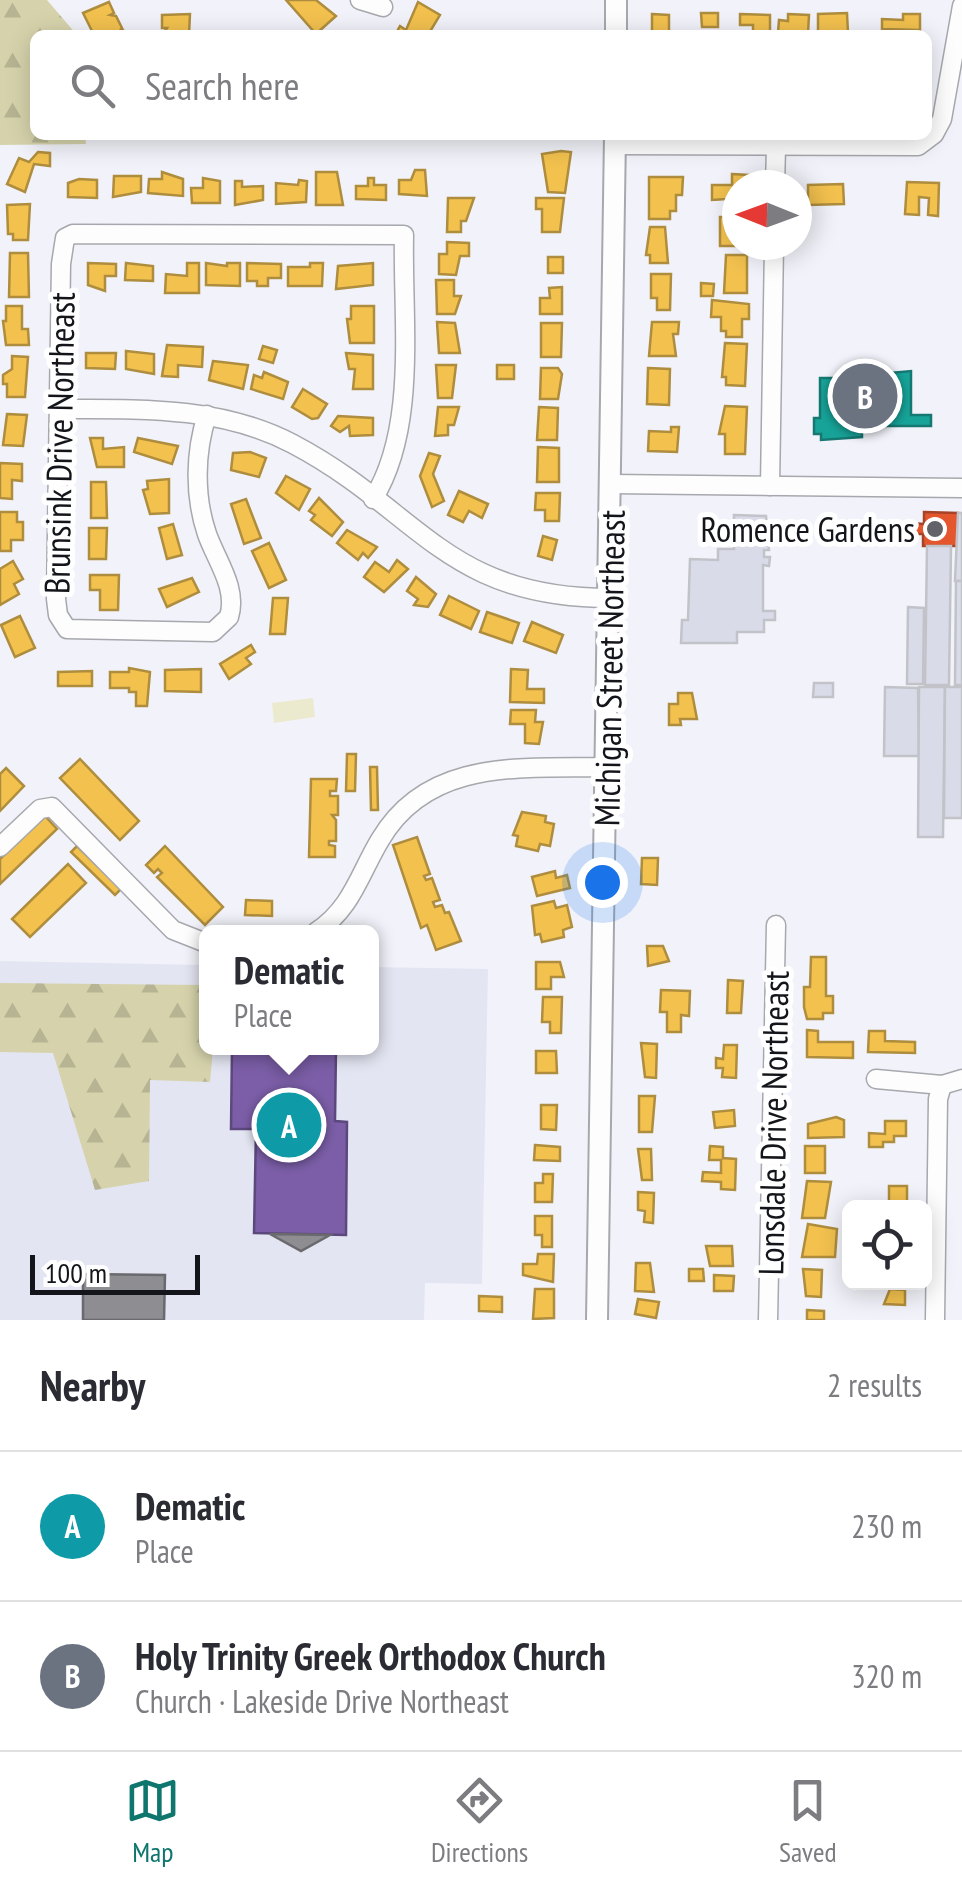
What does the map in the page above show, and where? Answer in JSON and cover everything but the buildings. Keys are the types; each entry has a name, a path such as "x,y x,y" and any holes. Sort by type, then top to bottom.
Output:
{"main road":[{"path":"616,0 616,30"},
{"name":"Michigan Street Northeast","path":"597,1320 615,140"}],"street":[{"path":"360,0 383,8"},
{"path":"932,136 942,120 962,6"},
{"path":"615,140 776,148 903,148 918,146 926,140"},
{"path":"776,148 776,170"},
{"name":"Brunsink Drive Northeast","path":"207,415 198,458 202,508 207,534 230,590 229,616 213,632 90,633 62,626 56,599 65,238 90,231 404,235 401,428 391,470 373,499"},
{"path":"770,486 774,260"},
{"path":"60,410 148,409 207,415 293,444 470,570 535,592 610,598"},
{"path":"611,484 962,488"},
{"path":"326,925 342,913 382,836 411,805 447,780 482,770 608,768"},
{"path":"0,847 40,810 52,807 173,930 199,940"},
{"name":"Lonsdale Drive Northeast","path":"768,1320 776,925"},
{"path":"876,1079 942,1085 962,1080"},
{"path":"935,1320 938,1099 942,1085"}],"shaded area":[{"path":"0,961 199,965 199,1055 379,1055 379,967 488,969 482,1284 425,1283 424,1320 0,1320"}],"green space":[{"path":"0,0 47,0 73,30 30,30 30,140 86,140 86,144 0,145"},
{"path":"313,698 315,717 274,723 272,703"},
{"path":"0,983 199,985 199,1055 212,1055 210,1082 150,1080 149,1181 95,1190 53,1053 0,1052"}],"place":[{"name":"Holy Trinity Greek Orthodox Church","path":"865,396"},
{"name":"Romence Gardens","path":"935,529"},
{"name":"Dematic","path":"289,1125"}]}
